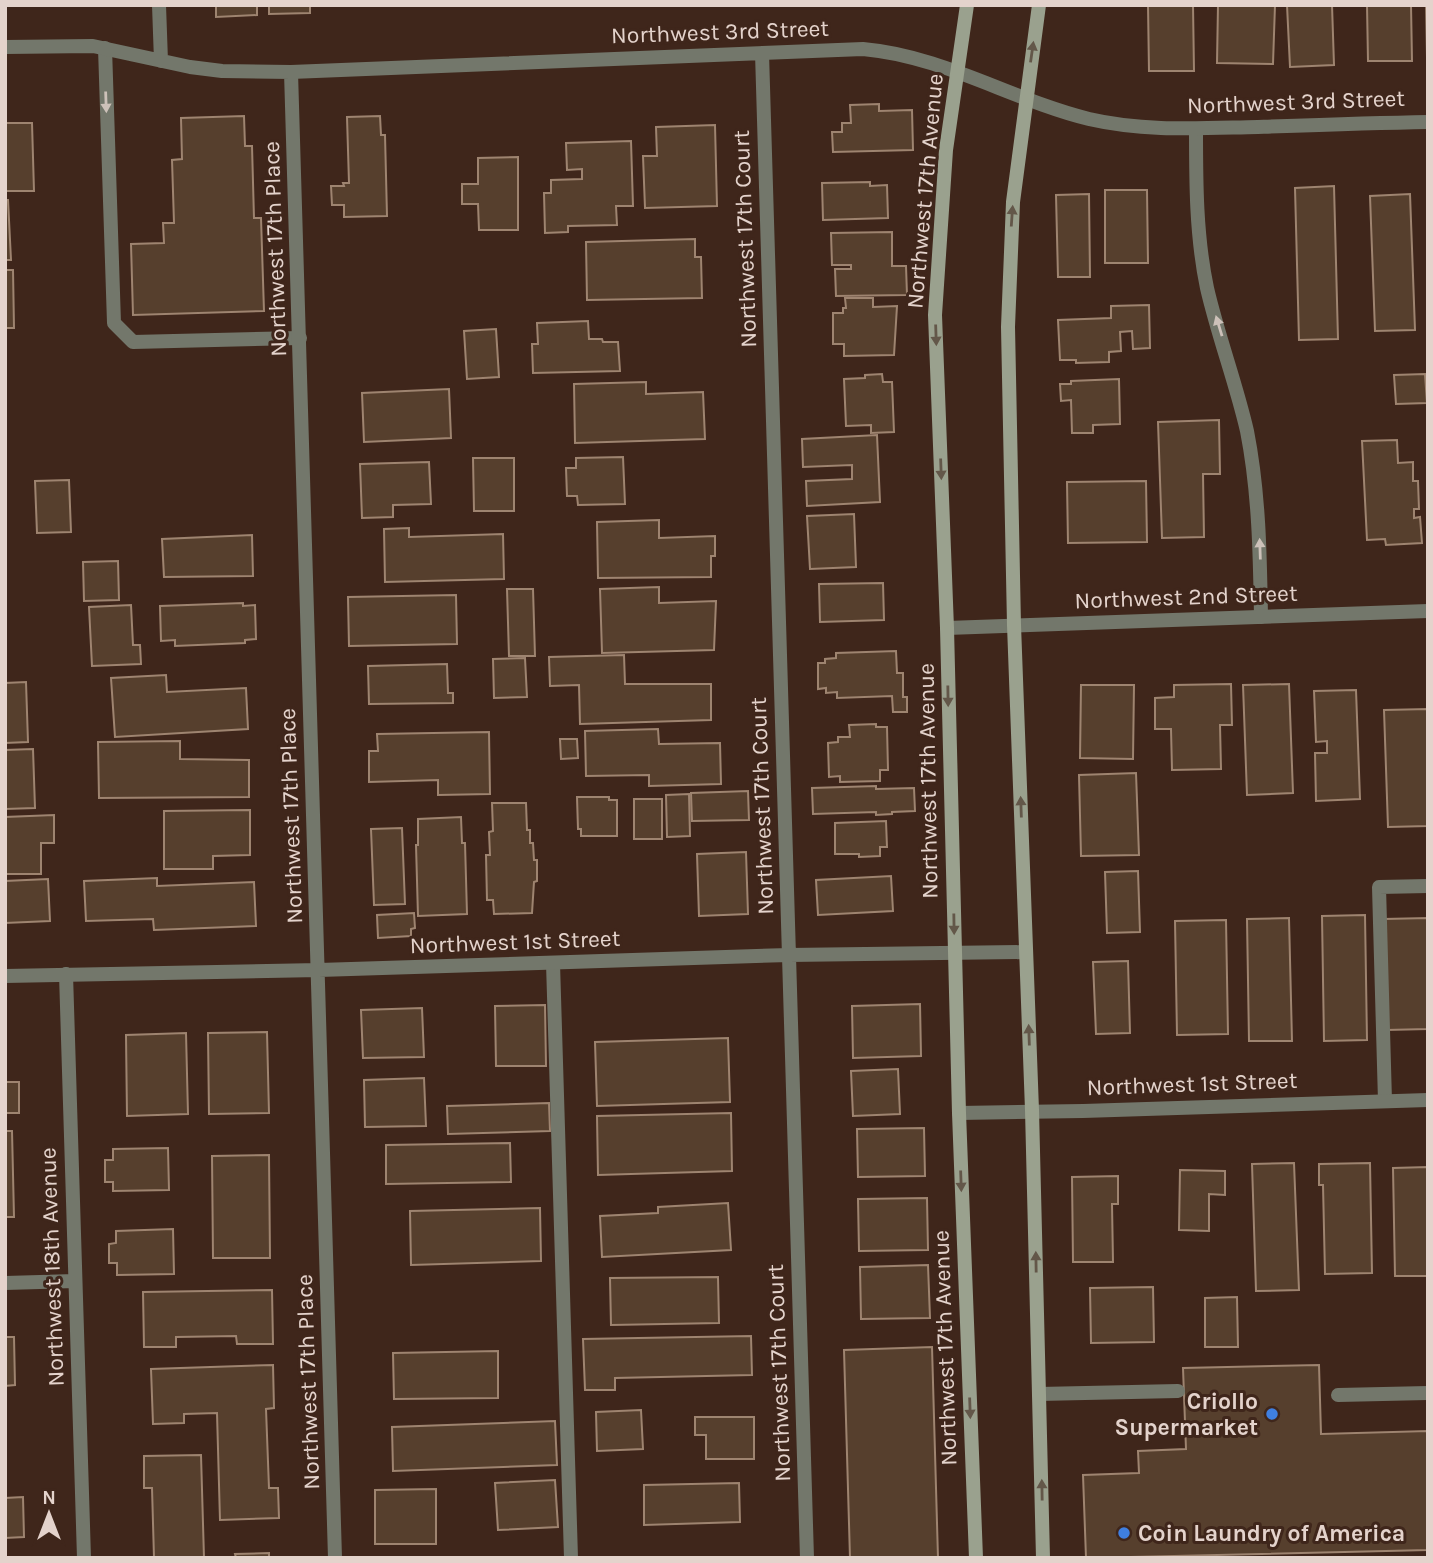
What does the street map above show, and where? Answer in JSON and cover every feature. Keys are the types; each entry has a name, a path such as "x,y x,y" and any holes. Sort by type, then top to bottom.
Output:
{"main road":[{"name":"Northwest 17th Avenue","path":"968,5 946,150 935,315 947,628 959,1112 976,1558"},
{"path":"1039,5 1013,202 1008,284 1014,625 1032,1111 1043,1558"}],"street":[{"path":"159,5 161,61"},
{"name":"Northwest 3rd Street","path":"5,47 104,48 222,71 291,72 863,49 891,51 958,72 1025,100 1091,119 1124,125 1196,129 1428,122"},
{"path":"104,48 114,323 133,342 300,338"},
{"name":"Northwest 17th Court","path":"762,52 807,1558"},
{"name":"Northwest 17th Place","path":"291,72 335,1558"},
{"path":"1196,129 1201,250 1208,288 1247,434 1260,543 1261,617"},
{"name":"Northwest 2nd Street","path":"947,628 1428,611"},
{"path":"1385,1101 1379,887 1428,886"},
{"name":"Northwest 1st Street","path":"5,976 319,970 789,955 1026,952"},
{"path":"553,963 571,1558"},
{"name":"Northwest 18th Avenue","path":"66,975 84,1558"},
{"name":"Northwest 1st Street","path":"959,1112 1083,1111 1428,1100"},
{"path":"5,1283 75,1282"},
{"path":"1039,1394 1178,1391"},
{"path":"1338,1395 1428,1393"}],"building":[{"path":"216,5 257,5 257,15 216,17"},
{"path":"269,5 310,5 310,13 269,14"},
{"path":"1148,5 1193,5 1194,71 1149,71"},
{"path":"1218,5 1275,5 1273,64 1217,63"},
{"path":"1287,5 1332,5 1334,65 1290,67"},
{"path":"1367,5 1411,5 1412,61 1368,61"},
{"path":"1428,5 1428,57 1427,57"},
{"path":"879,104 879,111 912,110 913,150 833,152 832,132 842,132 842,123 851,123 850,105"},
{"path":"244,116 245,146 252,146 254,218 261,218 264,311 133,315 131,244 164,243 163,223 174,223 172,160 182,159 181,118"},
{"path":"380,116 381,135 385,135 387,216 344,217 344,205 332,205 331,186 344,186 343,183 349,183 347,117"},
{"path":"5,123 32,123 34,191 5,191"},
{"path":"715,125 717,206 645,208 643,156 657,156 656,127"},
{"path":"631,141 633,206 616,206 617,225 568,226 568,232 545,233 544,193 551,193 551,180 582,179 582,169 567,170 566,143"},
{"path":"518,157 518,230 479,230 478,204 462,204 462,184 478,184 478,158"},
{"path":"870,182 870,186 887,185 888,218 823,220 822,183"},
{"path":"1334,186 1338,339 1299,340 1295,188"},
{"path":"1105,190 1147,190 1148,263 1105,263"},
{"path":"1089,194 1090,277 1058,277 1056,195"},
{"path":"1410,194 1415,330 1375,331 1370,196"},
{"path":"5,200 8,200 11,260 5,260"},
{"path":"892,232 892,266 906,266 907,295 836,296 835,269 851,269 851,265 832,265 831,233"},
{"path":"695,239 695,257 701,257 702,298 587,300 586,242"},
{"path":"5,270 13,270 14,328 5,328"},
{"path":"845,298 873,298 873,307 897,306 894,355 844,356 844,344 833,344 833,313 843,313 843,308 846,308"},
{"path":"1149,305 1150,348 1133,349 1132,331 1120,332 1121,351 1109,352 1109,362 1076,363 1076,360 1060,360 1058,320 1111,318 1111,306"},
{"path":"588,321 589,339 618,342 620,371 533,373 532,344 538,344 537,323"},
{"path":"496,329 499,377 467,379 464,331"},
{"path":"882,374 883,382 892,382 894,432 871,433 871,425 846,426 844,379"},
{"path":"1425,374 1427,403 1396,404 1394,375"},
{"path":"1119,379 1120,424 1093,425 1093,433 1072,433 1071,400 1061,401 1060,384"},
{"path":"646,382 646,394 703,392 705,439 575,443 574,384"},
{"path":"449,389 451,438 364,442 362,393"},
{"path":"1219,420 1220,474 1203,474 1204,537 1162,538 1158,422"},
{"path":"877,435 880,502 807,506 806,481 852,479 852,465 803,467 802,439"},
{"path":"1397,440 1398,463 1413,462 1413,481 1418,481 1419,509 1414,509 1414,518 1420,517 1422,543 1386,545 1385,539 1367,540 1362,441"},
{"path":"623,457 625,504 578,505 577,496 567,496 566,468 576,468 576,458"},
{"path":"473,458 514,458 514,511 474,511"},
{"path":"429,462 431,504 393,505 393,517 362,518 360,464"},
{"path":"69,480 71,532 37,533 35,481"},
{"path":"1146,481 1147,542 1068,543 1067,482"},
{"path":"854,514 856,567 810,569 807,516"},
{"path":"659,520 659,538 715,536 711,577 598,578 597,522"},
{"path":"409,528 409,537 503,534 504,579 385,582 384,529"},
{"path":"252,535 253,576 164,577 162,539"},
{"path":"118,561 119,600 84,601 83,562"},
{"path":"883,583 884,620 820,622 819,584"},
{"path":"659,587 659,603 716,601 714,650 602,653 600,589"},
{"path":"507,589 533,589 535,656 509,656"},
{"path":"456,595 457,644 349,646 348,597"},
{"path":"243,603 243,606 255,605 256,639 245,640 245,643 175,646 175,640 161,641 160,606"},
{"path":"131,605 133,645 140,645 141,664 92,666 89,607"},
{"path":"896,651 897,673 903,673 903,697 907,697 907,712 893,712 892,696 837,698 837,692 826,693 826,688 818,689 818,663 836,658 836,653"},
{"path":"624,655 625,684 711,684 711,720 580,724 579,685 550,686 549,657"},
{"path":"525,658 527,697 494,698 493,659"},
{"path":"447,664 448,693 453,693 453,703 369,704 368,666"},
{"path":"166,675 167,692 246,688 248,729 115,737 111,678"},
{"path":"26,682 28,742 5,743 5,683"},
{"path":"1231,684 1232,725 1220,725 1221,769 1172,770 1171,729 1155,729 1155,698 1174,697 1174,685"},
{"path":"1289,684 1293,793 1247,795 1243,685"},
{"path":"1081,685 1134,685 1133,759 1080,758"},
{"path":"1356,690 1360,799 1316,801 1315,753 1327,753 1327,741 1316,742 1314,691"},
{"path":"1428,709 1428,826 1388,827 1384,710"},
{"path":"876,724 876,727 887,727 888,770 880,770 880,781 840,782 840,776 829,777 828,743 838,742 838,737 850,737 849,725"},
{"path":"658,729 659,744 720,743 721,784 649,786 649,775 586,776 585,731"},
{"path":"489,732 490,794 438,795 438,780 369,782 369,751 378,751 377,734"},
{"path":"560,739 577,739 578,758 561,759"},
{"path":"180,741 180,759 249,760 249,797 99,798 98,742"},
{"path":"33,749 35,808 5,809 5,750"},
{"path":"1136,773 1139,855 1081,856 1079,775"},
{"path":"876,786 876,789 914,788 915,811 876,815 876,812 813,814 812,788"},
{"path":"748,791 749,820 692,821 691,793"},
{"path":"689,794 690,836 667,837 666,795"},
{"path":"577,797 609,797 609,800 617,800 617,836 581,836 581,829 578,829"},
{"path":"634,799 662,799 662,839 634,839"},
{"path":"492,803 526,803 527,830 530,830 534,860 537,860 532,913 494,914 493,900 487,900 486,855 490,855 489,832 493,831"},
{"path":"250,810 250,855 213,856 213,869 164,869 164,811"},
{"path":"54,815 54,843 41,843 41,874 5,874 5,817"},
{"path":"461,817 462,843 465,843 467,914 418,916 418,819"},
{"path":"886,821 887,847 880,847 880,856 835,854 835,823"},
{"path":"402,828 405,904 374,905 371,829"},
{"path":"746,852 748,914 699,916 697,854"},
{"path":"1138,871 1140,932 1107,933 1105,872"},
{"path":"891,876 893,911 818,915 816,880"},
{"path":"157,878 157,886 254,882 256,926 154,930 153,919 86,921 84,881"},
{"path":"48,879 50,921 5,923 5,881"},
{"path":"414,913 415,928 411,929 411,936 378,938 377,915"},
{"path":"1365,915 1367,1040 1324,1041 1322,916"},
{"path":"1289,918 1292,1041 1249,1041 1247,919"},
{"path":"1428,918 1428,1029 1386,1030 1384,919"},
{"path":"1226,920 1228,1034 1177,1035 1175,921"},
{"path":"1128,961 1130,1033 1096,1034 1093,962"},
{"path":"920,1004 921,1056 853,1058 852,1006"},
{"path":"545,1005 546,1066 496,1066 495,1006"},
{"path":"422,1008 424,1057 363,1058 361,1010"},
{"path":"267,1032 269,1113 209,1114 208,1033"},
{"path":"186,1033 188,1114 127,1116 126,1035"},
{"path":"728,1038 730,1102 597,1106 595,1042"},
{"path":"898,1069 900,1114 853,1116 851,1071"},
{"path":"424,1078 426,1126 365,1127 364,1080"},
{"path":"5,1082 19,1082 19,1113 5,1113"},
{"path":"549,1103 550,1131 448,1134 447,1106"},
{"path":"731,1113 732,1171 598,1175 597,1116"},
{"path":"924,1128 925,1176 858,1177 857,1129"},
{"path":"5,1131 12,1131 14,1217 5,1217"},
{"path":"510,1143 511,1182 386,1184 386,1145"},
{"path":"168,1148 169,1190 113,1191 113,1182 105,1182 105,1160 113,1160 113,1149"},
{"path":"269,1155 270,1258 213,1258 212,1156"},
{"path":"1294,1163 1299,1290 1256,1291 1252,1164"},
{"path":"1370,1163 1372,1273 1325,1274 1323,1185 1319,1185 1319,1164"},
{"path":"1428,1167 1428,1276 1395,1276 1393,1168"},
{"path":"1180,1170 1225,1171 1225,1195 1209,1194 1209,1231 1179,1230"},
{"path":"1118,1176 1118,1204 1112,1204 1113,1262 1073,1262 1072,1177"},
{"path":"927,1198 928,1250 859,1251 858,1199"},
{"path":"728,1203 731,1250 602,1257 600,1216 658,1213 658,1207"},
{"path":"540,1208 541,1261 411,1265 410,1211"},
{"path":"173,1229 174,1274 117,1275 117,1263 109,1263 109,1244 116,1243 116,1231"},
{"path":"928,1265 930,1318 861,1319 860,1267"},
{"path":"718,1277 719,1323 611,1325 610,1278"},
{"path":"1153,1287 1154,1342 1091,1343 1090,1288"},
{"path":"272,1290 273,1344 237,1344 236,1336 176,1337 176,1347 144,1347 143,1292"},
{"path":"1237,1297 1238,1347 1205,1347 1205,1298"},
{"path":"751,1336 752,1375 615,1378 615,1390 585,1390 583,1339"},
{"path":"5,1337 14,1337 15,1385 5,1386"},
{"path":"932,1347 938,1558 850,1558 844,1350"},
{"path":"498,1351 498,1398 394,1399 393,1353"},
{"path":"273,1365 274,1408 266,1409 269,1488 278,1488 279,1518 220,1520 217,1413 184,1414 184,1423 153,1424 151,1369"},
{"path":"1319,1365 1321,1434 1428,1431 1428,1550 1086,1558 1083,1475 1139,1473 1138,1451 1186,1449 1183,1368"},
{"path":"641,1410 643,1449 597,1451 596,1412"},
{"path":"695,1417 754,1417 754,1459 706,1459 706,1435 695,1435"},
{"path":"555,1421 557,1465 393,1471 392,1427"},
{"path":"201,1455 204,1558 154,1558 152,1488 144,1488 144,1456"},
{"path":"555,1480 558,1527 498,1530 495,1483"},
{"path":"739,1483 740,1522 644,1525 644,1485"},
{"path":"436,1489 436,1544 375,1544 375,1490"},
{"path":"23,1497 24,1537 5,1538 5,1498"},
{"path":"269,1553 269,1558 236,1558 235,1554"}],"place":[{"name":"Criollo Supermarket","path":"1272,1414"},
{"name":"Coin Laundry of America","path":"1124,1533"}]}
